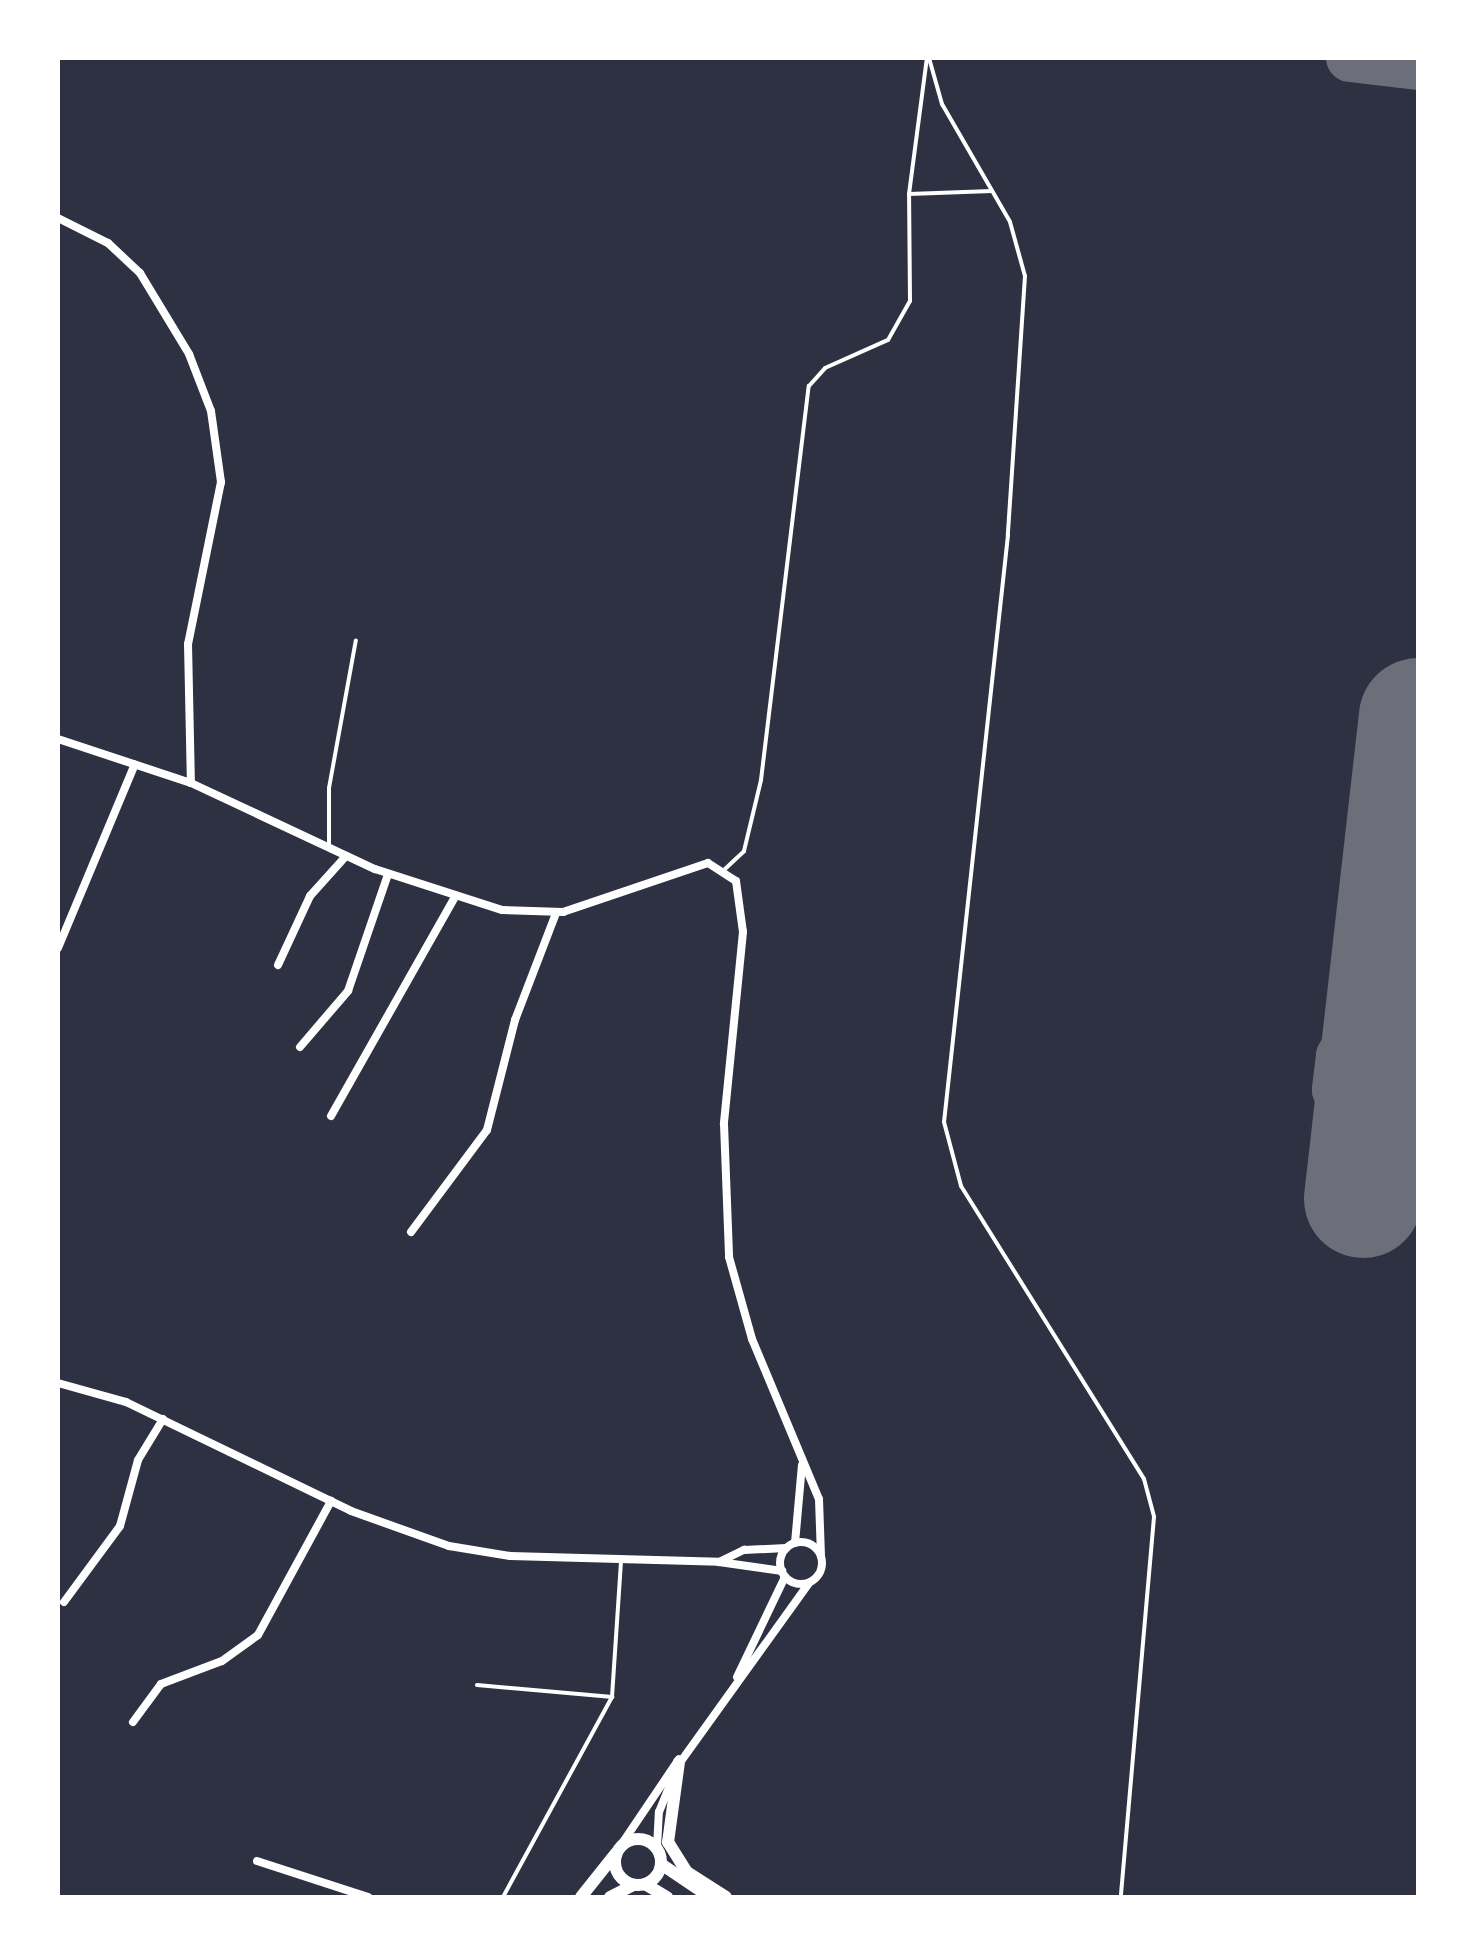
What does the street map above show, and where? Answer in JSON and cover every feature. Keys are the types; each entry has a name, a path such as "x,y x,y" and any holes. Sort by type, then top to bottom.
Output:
{"main road":[{"path":"679,1762 668,1842 687,1872 726,1897"},
{"path":"581,1897 617,1850 638,1838 657,1848 661,1864 710,1897"},
{"path":"617,1850 615,1870 636,1891"},
{"path":"636,1891 661,1864"},
{"path":"610,1897 636,1891 667,1897"}],"street":[{"path":"58,218 108,243 140,273 189,354 211,411 221,482 188,644 191,783"},
{"path":"58,739 191,783 388,874 502,910 556,913 680,869 708,863 725,869 743,911 724,1124 729,1257 752,1339 819,1499 822,1569 617,1850"},
{"path":"58,948 135,764"},
{"path":"278,965 310,896 346,856"},
{"path":"300,1047 348,991 388,874"},
{"path":"331,1116 455,897"},
{"path":"411,1232 487,1130 515,1020 556,913"},
{"path":"58,1383 163,1419 331,1501 449,1546 621,1563 719,1562 783,1574 809,1583"},
{"path":"64,1602 120,1526 138,1460 163,1419"},
{"path":"795,1543 802,1458"},
{"path":"133,1722 161,1684 222,1661 258,1635 331,1501"},
{"path":"719,1562 744,1550 786,1548 795,1543 812,1545 821,1556"},
{"path":"734,1686 783,1574 786,1548"},
{"path":"657,1848 659,1812 679,1762 688,1750"},
{"path":"257,1861 368,1897"}],"lane":[{"path":"928,58 942,104 1021,248 1020,387 944,1122 961,1186 1144,1479 1154,1517 1121,1897"},
{"path":"725,869 744,851 761,780 809,386 825,368 888,340 904,320 909,194 928,58"},
{"path":"909,194 992,191"},
{"path":"329,847 329,788 356,640"},
{"path":"503,1897 612,1697 621,1563"},
{"path":"477,1685 612,1697"}],"taxiway":[{"path":"1350,58 1418,66"},
{"path":"1391,952 1383,991 1340,1056 1336,1090 1359,1151 1384,1174 1418,1188"}],"runway":[{"path":"1363,1199 1418,717"}]}
